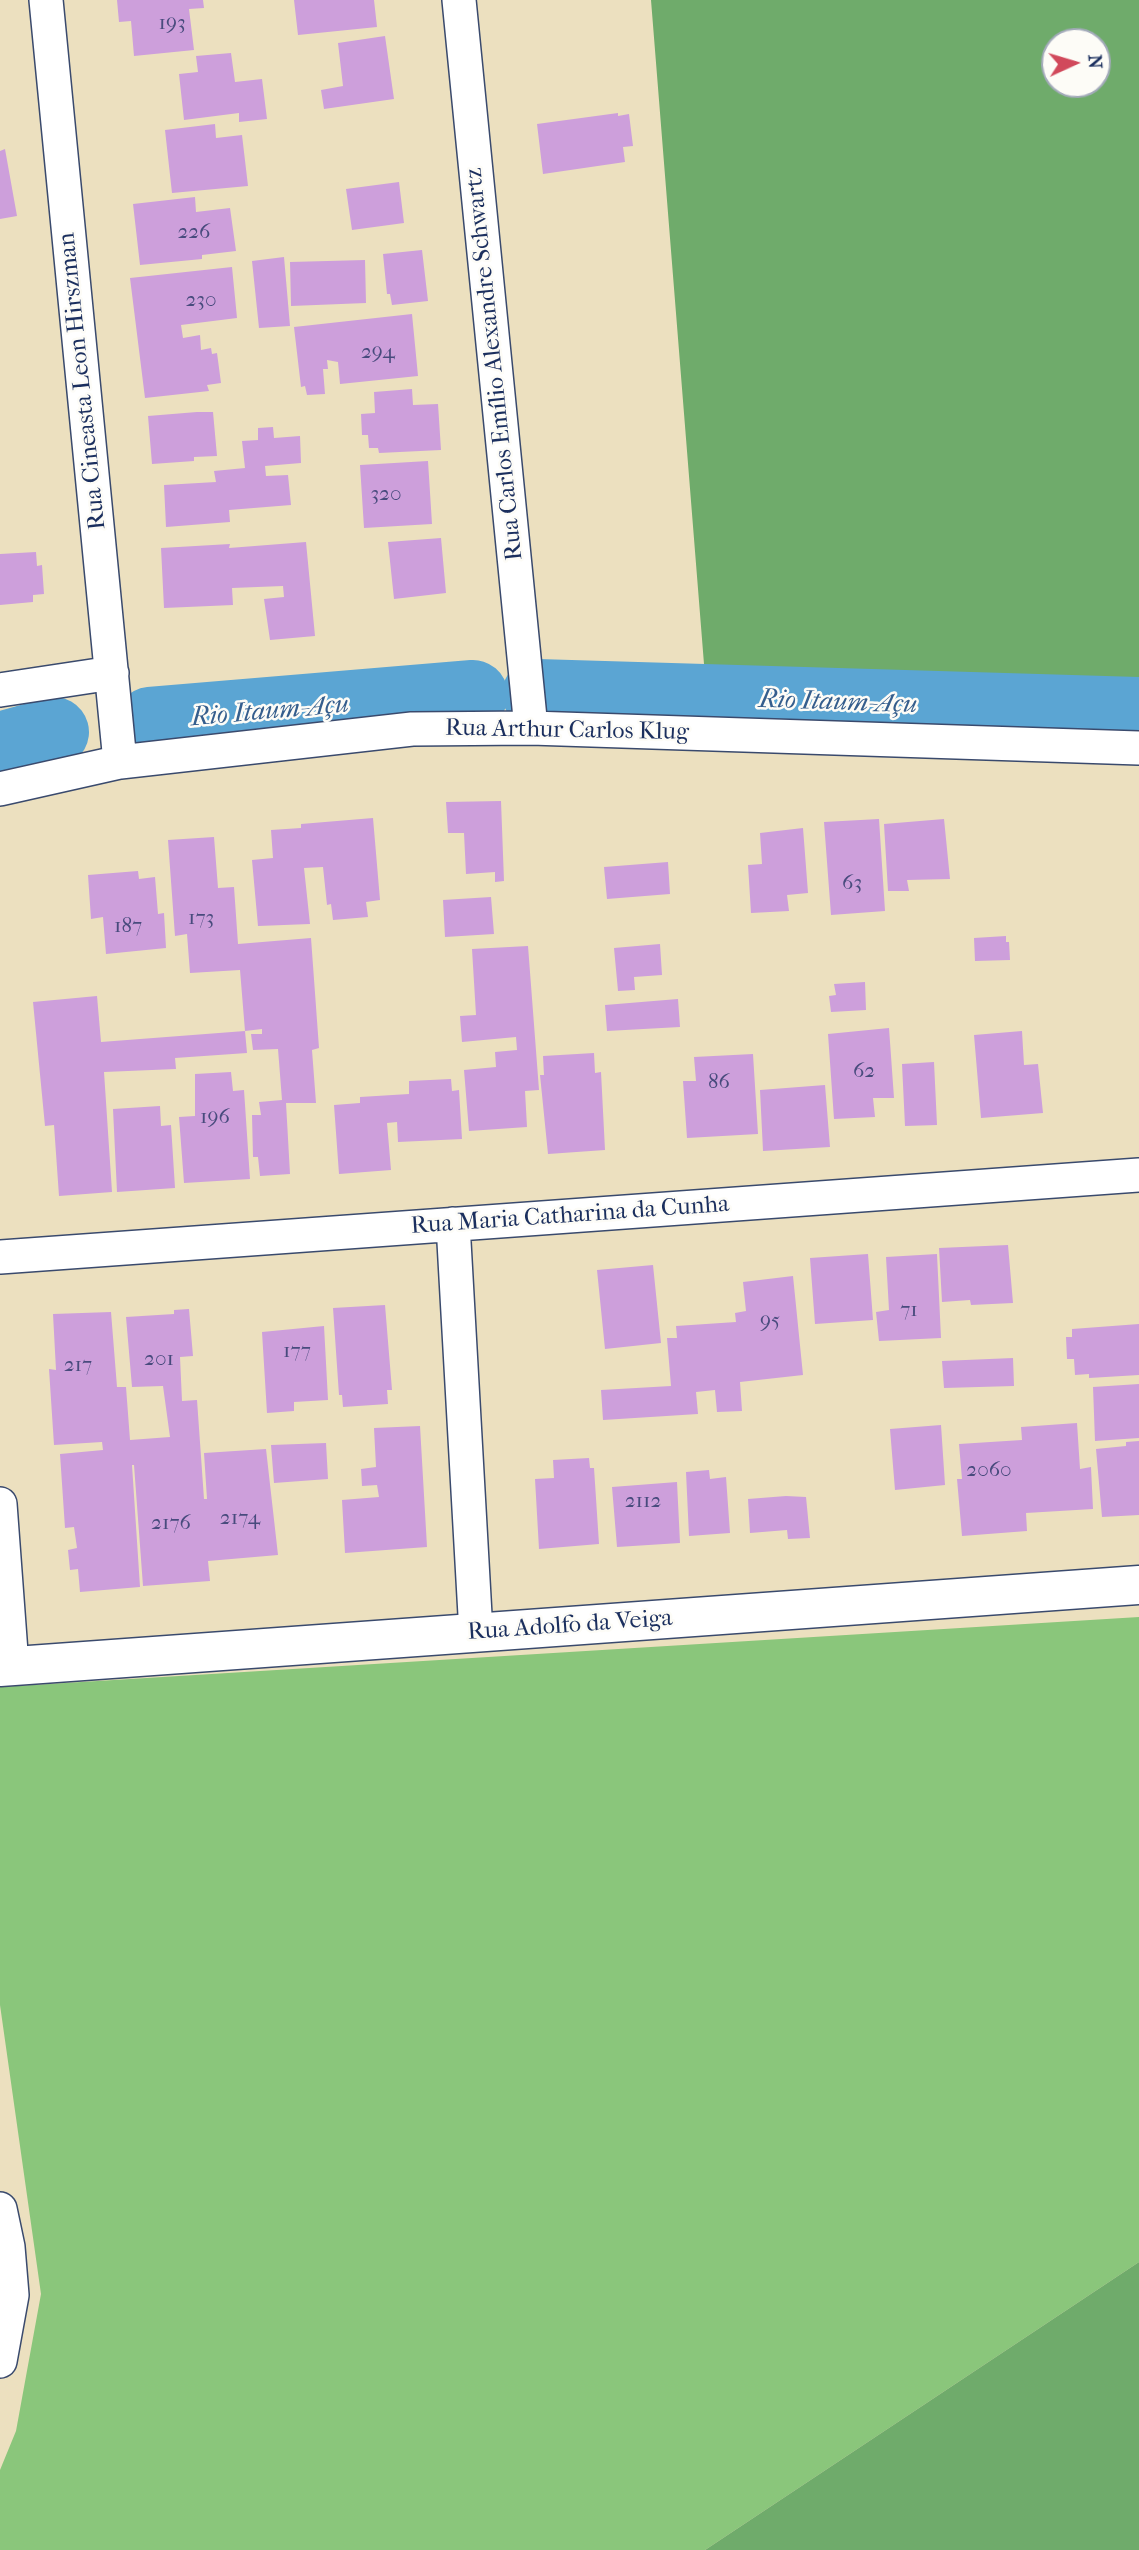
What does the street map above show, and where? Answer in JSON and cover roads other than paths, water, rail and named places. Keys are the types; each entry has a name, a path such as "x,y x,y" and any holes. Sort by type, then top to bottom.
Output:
{"street":[{"name":"Rua Cineasta Leon Hirszman","path":"46,0 120,762"},
{"name":"Rua Carlos Emílio Alexandre Schwartz","path":"459,0 531,728"},
{"path":"0,690 112,673"},
{"name":"Rua Arthur Carlos Klug","path":"0,789 120,762 412,729 531,728 1139,748"},
{"name":"Rua Maria Catharina da Cunha","path":"0,1257 1139,1175"},
{"path":"453,1224 476,1633"},
{"path":"0,1504 6,1667"},
{"name":"Rua Adolfo da Veiga","path":"6,1667 1139,1585"},
{"path":"0,2209 8,2247 12,2295 0,2361"}],"waterway":[{"name":"Rio Itaum-Açu","path":"537,694 1139,712"},
{"name":"Rio Itaum-Açu","path":"150,722 473,695"},
{"name":"Rio Itaum-Açu","path":"0,747 54,732"}]}
